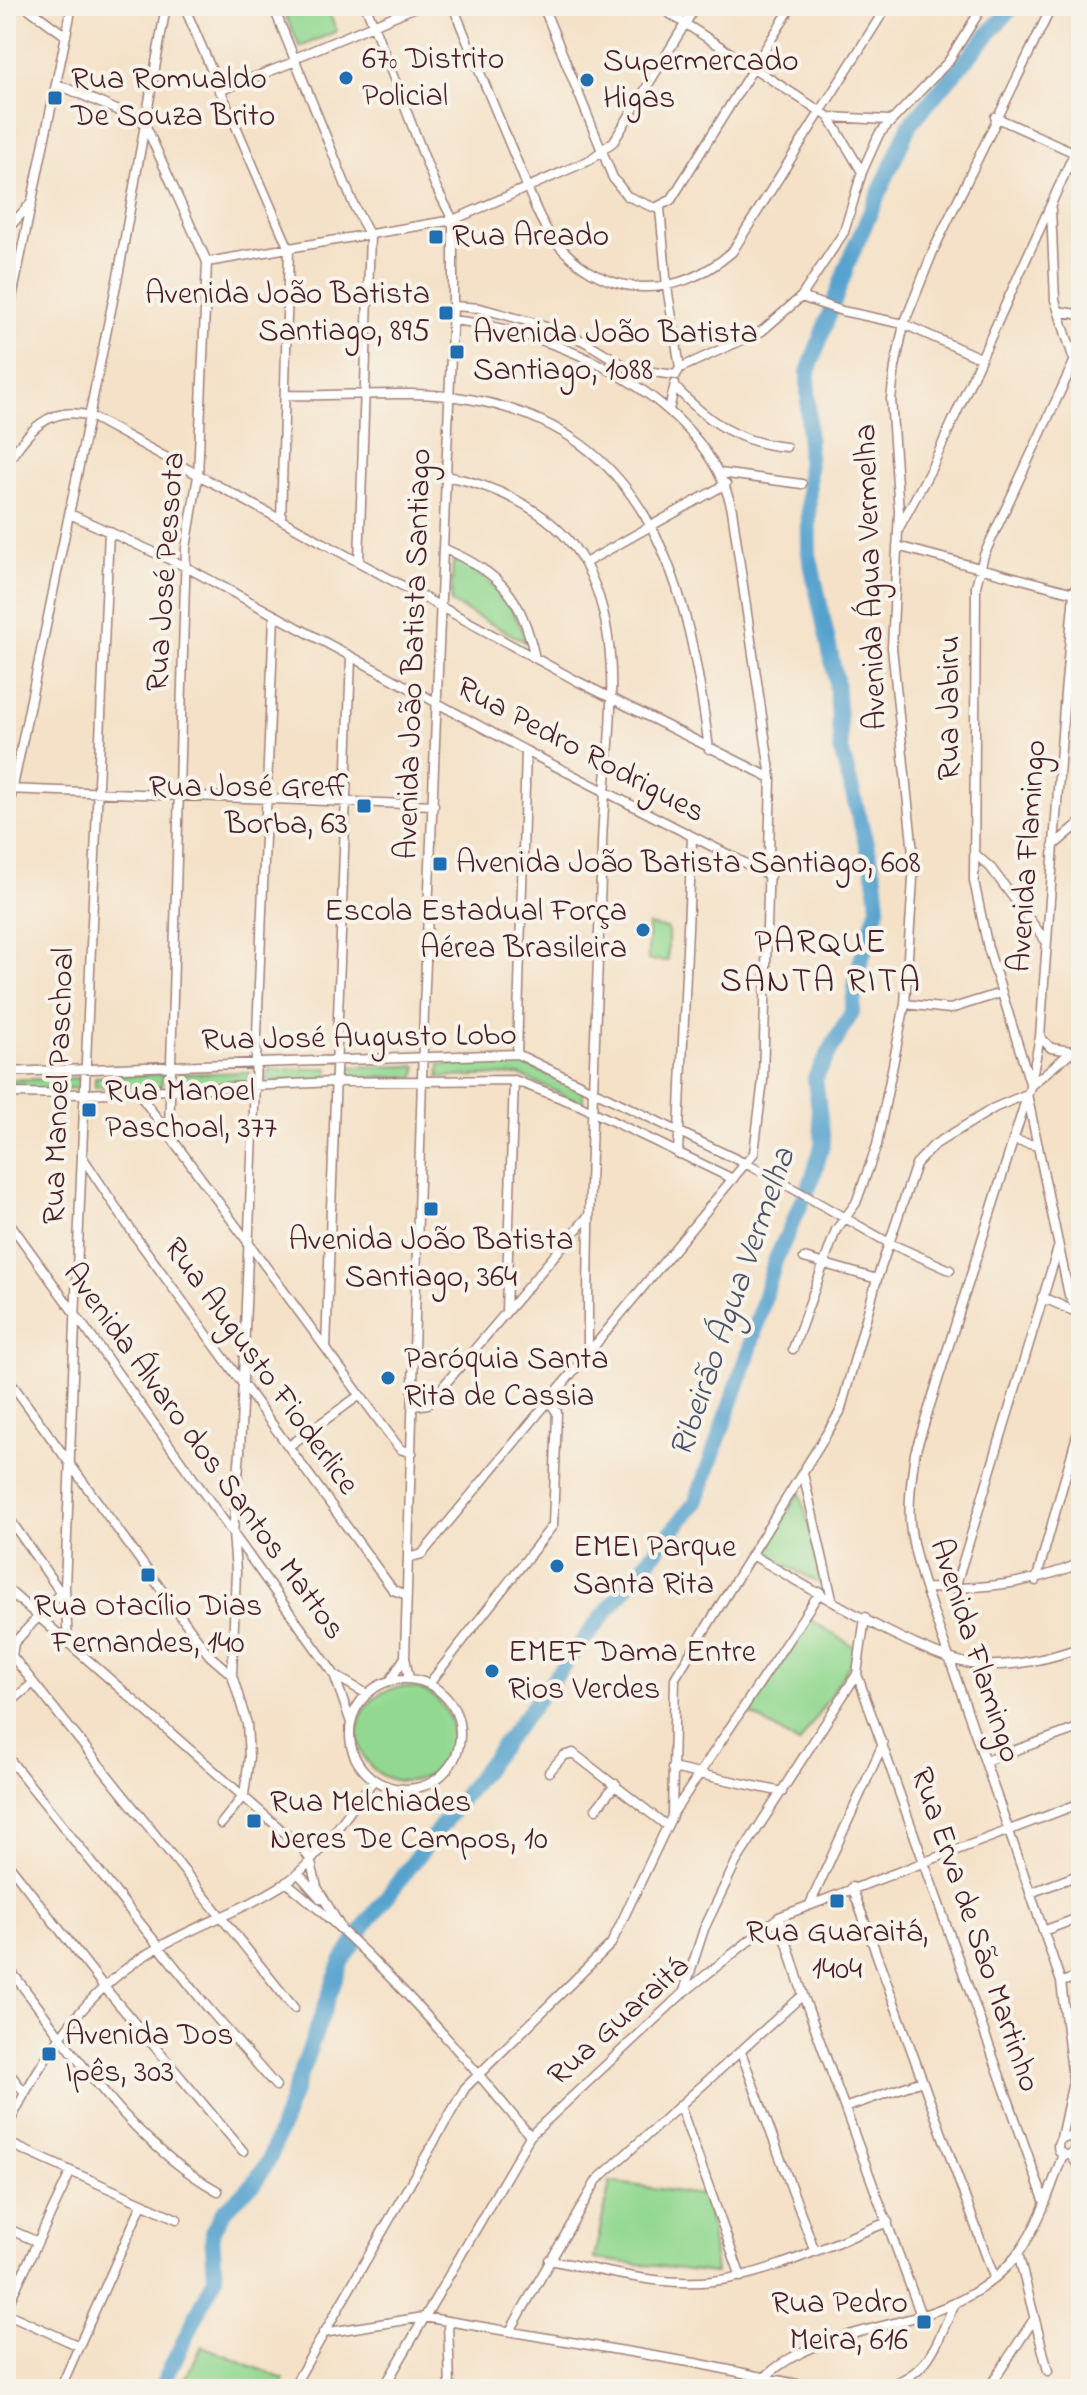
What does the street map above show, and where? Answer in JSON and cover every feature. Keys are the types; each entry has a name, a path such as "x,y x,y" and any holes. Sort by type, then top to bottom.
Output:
{"street":[{"path":"25,6 66,36"},
{"path":"6,327 72,6"},
{"path":"6,821 9,790 90,416 166,6"},
{"path":"184,6 289,249 281,520"},
{"path":"273,6 355,208 370,236 359,562"},
{"name":"Avenida João Batista Santiago","path":"366,6 435,185 453,220 445,549 423,1055 405,1657 409,1679"},
{"path":"219,91 418,6"},
{"path":"453,6 549,233 590,272 619,285 667,287 710,268 732,252 826,114 887,6"},
{"path":"543,6 613,178 627,196 648,207 660,208 671,200 792,6"},
{"path":"658,6 826,114 862,172"},
{"path":"207,262 453,220 603,153 696,6"},
{"path":"453,306 480,308 551,328 584,341 630,369 678,372 762,331 801,297 844,232 862,172 889,120 907,106 948,62 983,6"},
{"name":"Avenida Água Vermelha","path":"793,1349 836,1230 856,1203 877,1145 905,1004 914,863 892,647 898,530 891,399 904,324 934,249 995,117 1052,6"},
{"path":"57,84 144,122"},
{"path":"826,114 889,120"},
{"path":"995,117 1073,152"},
{"name":"Rua José Pessota","path":"144,122 207,262 198,476 186,567 169,1133"},
{"path":"898,530 931,469 1081,138"},
{"path":"6,231 32,202"},
{"path":"660,208 678,372 669,410"},
{"path":"1050,208 1051,264 1059,311 1074,361"},
{"path":"6,257 19,264"},
{"path":"801,297 837,310 904,324 980,358"},
{"path":"1059,311 1081,315"},
{"path":"408,1558 422,1554 746,1164 757,1143 760,1111 770,876 771,778 726,484 720,473 669,410 618,376 541,338 502,327 452,320"},
{"name":"Rua Jabiru","path":"1081,347 979,568 973,702 974,881 1001,993 1029,1088 1069,1295 1081,1314"},
{"path":"675,387 694,408 739,437 786,447"},
{"path":"287,395 449,397 489,403 524,414 566,435 602,462 626,488 653,527 682,596 709,749"},
{"path":"6,464 24,441 54,414 72,411 90,416 535,658 771,778"},
{"path":"720,473 802,484"},
{"path":"446,476 497,490 525,505 560,532 585,563 606,623 610,696 603,791 591,1112 588,1353"},
{"path":"585,563 726,484"},
{"name":"Rua Pedro Rodrigues","path":"70,514 186,567 526,751 770,876"},
{"name":"Rua Manoel Paschoal","path":"68,1643 63,1590 78,1319 95,792 109,531"},
{"path":"897,546 1074,593"},
{"path":"445,549 492,574 518,601 535,658"},
{"name":"Avenida Flamingo","path":"1075,2143 1075,2084 1061,1982 925,1588 909,1535 908,1508 915,1453 1029,1088 1040,1037 1045,940 1074,593 1081,575"},
{"path":"221,1824 244,1795 249,1743 232,1675 236,1571 233,1533 257,1063 274,616"},
{"path":"326,1348 333,1082 351,657"},
{"path":"517,1054 526,751"},
{"path":"9,790 177,793 434,805"},
{"path":"1053,846 1081,822"},
{"path":"678,1154 692,838"},
{"path":"974,853 991,868 1045,940"},
{"path":"905,1004 950,1009 1001,993"},
{"path":"1040,1037 1051,1048 1073,1051"},
{"path":"672,1816 675,1678 803,1473 845,1398 877,1279 907,1185 921,1157 1029,1088 1081,1044"},
{"name":"Rua José Augusto Lobo","path":"6,1072 517,1054 746,1164 816,1199 889,1243 950,1270"},
{"path":"506,1311 514,1080"},
{"name":"Rua José Augusto Lobo","path":"6,1093 87,1094 333,1082 514,1080 591,1112 733,1179"},
{"path":"137,1091 400,1449 412,1453"},
{"path":"1013,1140 1038,1146"},
{"name":"Rua Augusto Fioderlice","path":"82,1157 241,1384 393,1590 407,1595"},
{"path":"227,1214 241,1216 249,1212"},
{"path":"413,1406 428,1404 589,1215"},
{"name":"Avenida Álvaro dos Santos Mattos","path":"6,1218 334,1674 351,1723"},
{"path":"955,1588 1058,1248"},
{"path":"804,1258 877,1279"},
{"path":"247,1277 267,1270"},
{"name":"Rua Jabiru","path":"1042,1297 1081,1314"},
{"path":"306,1324 326,1309"},
{"path":"6,1376 209,1655 232,1675"},
{"path":"289,1446 360,1395"},
{"path":"429,1684 555,1521 557,1412 549,1402"},
{"path":"1036,1581 1081,1421"},
{"path":"803,1473 832,1599"},
{"path":"6,1514 63,1590 14,1643 12,1656 223,1915 294,2008"},
{"path":"752,1555 865,1617 950,1658 977,1665 1006,1664 1040,1659 1081,1647"},
{"path":"925,1588 1036,1581 1081,1563"},
{"path":"6,1588 244,1795 310,1859 317,1887 342,1927"},
{"path":"292,2389 455,2102 476,2074 602,1957 672,1816 820,1592"},
{"path":"682,1994 704,1929 728,1877 857,1674 865,1617"},
{"path":"390,1681 405,1657"},
{"name":"Avenida Álvaro dos Santos Mattos","path":"334,1674 367,1694"},
{"name":"Rua Erva de São Martinho","path":"857,1674 1045,2203"},
{"path":"409,1679 429,1684 451,1704 458,1718 459,1748 453,1762 444,1773 418,1788 402,1789 374,1780 364,1771 352,1749 351,1723 367,1694 390,1681 409,1679"},
{"path":"6,1706 32,1684"},
{"path":"985,1761 1081,1727"},
{"path":"811,1902 883,1744"},
{"path":"549,1772 563,1756 573,1753 667,1826"},
{"path":"6,1755 158,1947 276,2086"},
{"path":"672,1768 782,1792"},
{"path":"6,2130 24,2092 61,2034 105,1988 158,1947 298,1873 374,1780"},
{"path":"596,1809 616,1784"},
{"name":"Rua Guaraitá","path":"383,2389 530,2136 682,1994 779,1917 811,1902 1081,1803"},
{"path":"6,1861 105,1988 243,2151"},
{"path":"298,1873 332,1911"},
{"path":"1030,1893 1081,1874"},
{"path":"286,1882 342,1927 370,1956 530,2136"},
{"path":"852,1887 994,2277"},
{"path":"779,1917 803,1995 847,2107 922,2318"},
{"path":"1043,1931 1081,1917"},
{"path":"6,1965 149,2140 176,2164 218,2191"},
{"path":"1061,1982 1081,1976"},
{"path":"510,2331 597,2180 803,1995"},
{"path":"741,2052 814,2249"},
{"path":"6,2069 24,2092"},
{"path":"847,2107 922,2081"},
{"name":"Avenida Flamingo","path":"1067,2154 1058,2145 1066,2102 1075,2084"},
{"path":"680,2106 741,2277"},
{"path":"1061,2138 1075,2143 1081,2159"},
{"path":"6,2142 177,2219"},
{"path":"753,2389 764,2376 818,2343 922,2318 954,2305 994,2277 1018,2253 1075,2143"},
{"path":"1067,2154 1081,2170"},
{"path":"71,2171 6,2311 79,2346"},
{"path":"60,2389 142,2204"},
{"path":"549,2260 687,2283 741,2277 888,2222"},
{"path":"6,2228 38,2242"},
{"path":"1018,2253 1048,2371"},
{"path":"875,2389 913,2377 932,2351 954,2305"},
{"path":"323,2333 424,2317 764,2376 821,2389"},
{"path":"988,2389 1034,2319"},
{"path":"448,2321 450,2389"}],"green space":[{"path":"281,6 326,6 337,31 300,47"},
{"path":"459,561 501,595 515,616 526,642 451,603 453,562"},
{"path":"648,925 668,929 668,961 648,960"},
{"path":"520,1063 583,1089 583,1104 520,1075 439,1077 440,1065"},
{"path":"417,1066 415,1077 345,1078 345,1067"},
{"path":"329,1068 327,1080 266,1081 268,1070"},
{"path":"250,1072 247,1085 181,1086 176,1082 180,1074"},
{"path":"163,1074 161,1087 95,1087 95,1077"},
{"path":"80,1078 81,1088 6,1090 6,1080"},
{"path":"800,1492 823,1578 823,1585 762,1552"},
{"path":"810,1619 859,1650 799,1744 750,1713"},
{"path":"405,1687 423,1691 438,1701 448,1716 452,1734 448,1752 438,1767 423,1777 405,1781 387,1777 372,1767 362,1752 358,1734 362,1716 372,1701 387,1691"},
{"path":"610,2182 707,2196 716,2273 594,2259"},
{"path":"202,2346 284,2379 281,2389 180,2389"}],"waterway":[{"name":"Ribeirão Água Vermelha","path":"160,2389 215,2278 212,2232 224,2211 254,2183 269,2160 341,1963 366,1924 581,1643 696,1502 747,1358 775,1261 812,1180 823,1142 815,1078 852,1012 857,973 878,907 875,877 841,749 836,679 809,554 808,372 850,258 910,124 1013,6"}],"place":[{"name":"67º Distrito Policial","path":"346,78"},
{"name":"Supermercado Higas","path":"587,80"},
{"name":"Rua Romualdo De Souza Brito","path":"55,98"},
{"name":"Rua Areado","path":"436,237"},
{"name":"Avenida João Batista Santiago, 895","path":"446,313"},
{"name":"Avenida João Batista Santiago, 1088","path":"457,352"},
{"name":"Rua José Greff Borba, 63","path":"364,806"},
{"name":"Avenida João Batista Santiago, 608","path":"440,864"},
{"name":"Escola Estadual Força Aérea Brasileira","path":"643,930"},
{"name":"Rua Manoel Paschoal, 377","path":"89,1110"},
{"name":"Avenida João Batista Santiago, 364","path":"431,1209"},
{"name":"Paróquia Santa Rita de Cassia","path":"388,1378"},
{"name":"EMEI Parque Santa Rita","path":"557,1566"},
{"name":"Rua Otacílio Dias Fernandes, 140","path":"148,1575"},
{"name":"EMEF Dama Entre Rios Verdes","path":"492,1671"},
{"name":"Rua Melchiades Neres De Campos, 10","path":"254,1821"},
{"name":"Rua Guaraitá, 1404","path":"837,1901"},
{"name":"Avenida Dos Ipês, 303","path":"49,2054"},
{"name":"Rua Pedro Meira, 616","path":"924,2322"}],"district":[{"name":"PARQUE SANTA RITA","path":"821,964"}]}
